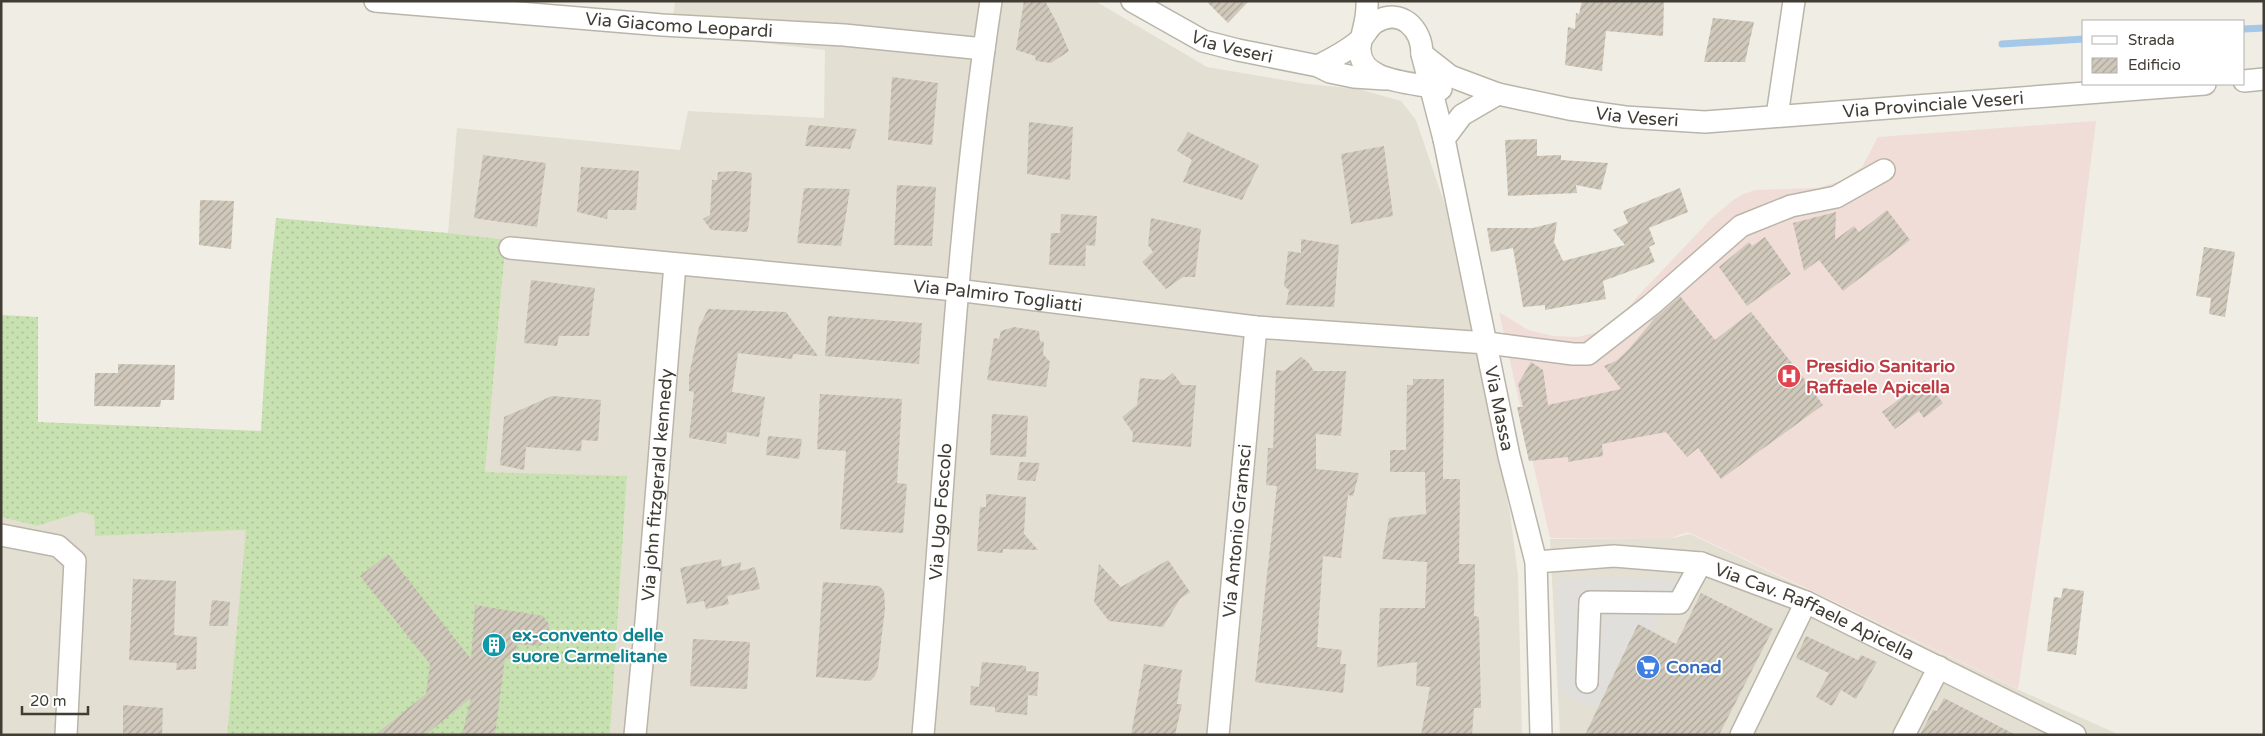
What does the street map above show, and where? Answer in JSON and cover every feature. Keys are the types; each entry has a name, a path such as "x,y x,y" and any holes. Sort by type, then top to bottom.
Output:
{"street":[{"name":"Via Giacomo Leopardi","path":"374,1 662,25 844,35 984,49"},
{"path":"956,290 991,1"},
{"name":"Via Veseri","path":"1132,1 1203,41 1238,50 1318,66 1330,72 1354,77 1390,79 1457,92 1498,94"},
{"path":"1367,1 1368,16 1360,48 1365,65 1372,73 1390,79 1406,76 1415,68 1422,54 1422,43 1418,33 1388,1"},
{"path":"1777,116 1794,1"},
{"path":"1318,66 1344,53 1362,38 1376,22 1386,18 1404,20"},
{"name":"Via Veseri","path":"1422,54 1441,70 1462,82 1498,94 1569,110 1659,120 1706,122 1777,116"},
{"name":"Via Massa","path":"1422,54 1444,139 1509,456 1536,562 1541,735"},
{"path":"2245,81 2264,79"},
{"name":"Via Provinciale Veseri","path":"1777,116 2192,85"},
{"path":"1444,139 1462,115 1498,94"},
{"name":"Via Palmiro Togliatti","path":"510,248 956,290 1256,327 1487,343 1573,354 1588,354 1651,305 1741,226 1791,206 1836,197 1884,170"},
{"name":"Via john fitzgerald kennedy","path":"635,735 646,622 674,264"},
{"name":"Via Ugo Foscolo","path":"923,735 938,561 956,290"},
{"name":"Via Antonio Gramsci","path":"1218,735 1256,327"},
{"path":"1,535 58,546 75,562 66,735"},
{"name":"Via Cav. Raffaele Apicella","path":"1536,562 1614,556 1701,563 1806,602 2074,735"},
{"path":"1587,682 1590,602 1679,603 1701,563"},
{"path":"1742,735 1806,602"},
{"path":"1904,735 1939,667"}],"shaded area":[{"path":"675,1 1095,1 1207,67 1307,84 1359,89 1401,101 1416,120 1445,205 1510,513 1518,576 1522,735 610,735 627,477 485,472 506,241 448,233 457,128 680,150 688,111 824,118 825,50 671,33"},
{"name":"Presidio Sanitario Raffaele Apicella","path":"2096,121 2059,414 2018,689 1688,532 1671,538 1550,538 1499,312 1528,330 1553,336 1577,337 1602,331 1622,316 1637,297 1711,219 1732,201 1743,194 1756,190 1818,188 1841,181 1862,167 1878,137"},
{"path":"82,512 94,516 95,536 247,530 227,735 1,735 1,517 37,526"},
{"path":"1690,534 2019,690 2120,735 1560,735 1550,539 1673,538"},
{"path":"1557,577 1681,579 1652,632 1637,625 1596,709 1560,693"}],"green space":[{"path":"276,218 506,240 485,472 627,476 610,735 227,735 246,530 95,536 94,516 82,512 37,526 1,517 1,315 38,317 38,422 261,431 270,278"}],"building":[{"path":"1024,1 1045,1 1057,23 1069,51 1051,63 1036,61 1035,56 1016,50"},
{"path":"1206,1 1249,1 1228,23"},
{"path":"1582,1 1664,1 1663,36 1606,31 1602,71 1565,65 1568,27 1575,29 1576,13 1579,14"},
{"path":"1713,18 1754,22 1745,62 1704,62"},
{"path":"892,77 938,83 932,145 888,140"},
{"path":"1029,122 1073,127 1070,180 1027,174"},
{"path":"809,125 857,129 850,149 805,146"},
{"path":"1188,132 1259,165 1242,200 1183,182 1192,160 1177,151"},
{"path":"1537,139 1537,156 1561,155 1561,160 1608,163 1601,190 1576,185 1577,193 1508,196 1505,140"},
{"path":"1384,146 1393,216 1351,224 1341,154"},
{"path":"483,155 546,163 537,227 474,218"},
{"path":"581,167 639,171 636,210 608,210 607,219 577,212"},
{"path":"718,172 752,173 747,232 711,230 703,219 710,215 712,180 717,180"},
{"path":"897,185 936,187 932,246 894,245"},
{"path":"804,188 850,189 841,246 797,243"},
{"path":"1680,188 1688,212 1649,228 1655,244 1649,247 1655,262 1603,281 1606,299 1545,310 1545,305 1523,307 1513,248 1491,252 1487,228 1533,228 1557,222 1554,242 1563,261 1625,245 1613,230 1628,223 1623,211"},
{"path":"200,200 234,201 231,249 199,245"},
{"path":"1887,210 1910,240 1843,291 1819,260 1804,271 1793,223 1836,212 1835,240 1854,226 1859,232"},
{"path":"1061,214 1097,216 1095,246 1086,245 1085,266 1049,265 1051,233 1060,233"},
{"path":"1151,218 1201,229 1195,277 1183,277 1166,289 1142,262 1153,252 1148,245"},
{"path":"1765,237 1791,274 1747,306 1719,267 1749,242 1752,246"},
{"path":"1301,239 1339,245 1334,307 1286,305 1289,290 1284,286 1288,251 1301,253"},
{"path":"2204,247 2235,252 2225,317 2209,314 2211,298 2196,296"},
{"path":"531,280 595,288 589,336 559,336 557,346 524,343"},
{"path":"1680,296 1715,340 1751,312 1823,405 1721,479 1698,448 1687,457 1666,432 1602,444 1603,456 1568,462 1568,457 1529,461 1517,407 1523,407 1518,384 1531,362 1543,370 1548,405 1621,389 1604,366 1616,361 1628,350 1654,319"},
{"path":"708,309 786,312 818,356 793,354 792,359 738,353 732,392 765,397 759,437 727,432 726,444 689,438 694,392 689,391 689,376 699,327"},
{"path":"828,316 922,323 919,364 825,356"},
{"path":"1014,327 1039,331 1040,341 1044,342 1043,354 1050,362 1046,387 987,380 994,338 999,339 1001,331"},
{"path":"1301,357 1308,362 1314,371 1346,371 1341,436 1316,434 1316,469 1359,473 1353,496 1348,495 1341,558 1323,556 1317,647 1342,650 1340,664 1346,664 1343,693 1255,682 1277,486 1266,485 1268,448 1273,448 1276,370 1284,371"},
{"path":"118,364 175,365 174,400 161,400 160,407 94,406 95,373 118,373"},
{"path":"1173,373 1182,385 1196,385 1191,447 1132,442 1133,433 1122,417 1137,405 1140,378 1164,380"},
{"path":"1413,379 1444,379 1443,479 1460,479 1459,564 1475,564 1474,616 1479,617 1481,708 1474,708 1472,735 1421,735 1430,687 1416,686 1417,662 1377,667 1380,608 1425,608 1427,562 1382,559 1389,518 1426,514 1425,472 1390,472 1390,450 1406,450 1407,385 1413,385"},
{"path":"1925,380 1943,403 1924,418 1919,411 1895,429 1882,412"},
{"path":"820,394 902,399 897,483 907,484 903,533 840,529 846,451 817,449"},
{"path":"552,396 601,400 598,441 582,440 581,451 526,447 524,470 500,465 504,417"},
{"path":"992,414 1028,416 1026,457 990,455"},
{"path":"768,436 802,439 799,459 766,455"},
{"path":"1020,462 1040,463 1035,481 1017,480"},
{"path":"986,494 1026,497 1024,534 1038,550 1003,549 1003,553 977,551 980,507 986,507"},
{"name":"ex-convento delle suore Carmelitane","path":"388,554 471,659 475,605 543,616 549,624 548,639 539,646 517,644 514,659 505,658 495,735 462,735 471,698 425,735 375,735 426,694 430,664 360,576"},
{"path":"721,559 722,567 741,562 740,571 755,567 760,589 727,596 729,604 706,609 704,601 687,604 680,568"},
{"path":"1168,560 1190,592 1180,599 1163,627 1109,621 1094,602 1099,564 1121,587"},
{"path":"133,579 176,581 174,635 197,637 196,669 176,670 177,663 129,660"},
{"path":"823,582 879,586 884,591 885,608 878,668 875,676 870,681 816,677"},
{"path":"2063,588 2084,591 2076,655 2047,651 2054,597 2061,598"},
{"path":"1701,593 1773,629 1719,735 1585,735 1638,624 1676,644"},
{"path":"212,600 230,602 228,626 209,626"},
{"path":"1806,636 1858,660 1861,655 1877,662 1856,699 1841,690 1832,706 1816,697 1829,673 1796,658"},
{"path":"693,639 750,642 747,689 690,686"},
{"path":"982,662 1026,666 1026,671 1039,672 1037,696 1028,695 1027,715 995,712 995,707 970,705 971,686 979,687"},
{"path":"1144,664 1182,670 1177,704 1182,704 1175,735 1131,735"},
{"path":"1944,698 2016,735 1920,735 1933,710 1937,711"},
{"path":"123,705 163,708 162,735 123,735"}],"waterway":[{"path":"2245,29 2264,28"},
{"path":"2002,44 2082,39"}],"place":[{"name":"Presidio Sanitario Raffaele Apicella","path":"1789,376"},
{"name":"ex-convento delle suore Carmelitane","path":"494,645"},
{"name":"Conad","path":"1648,667"}]}
